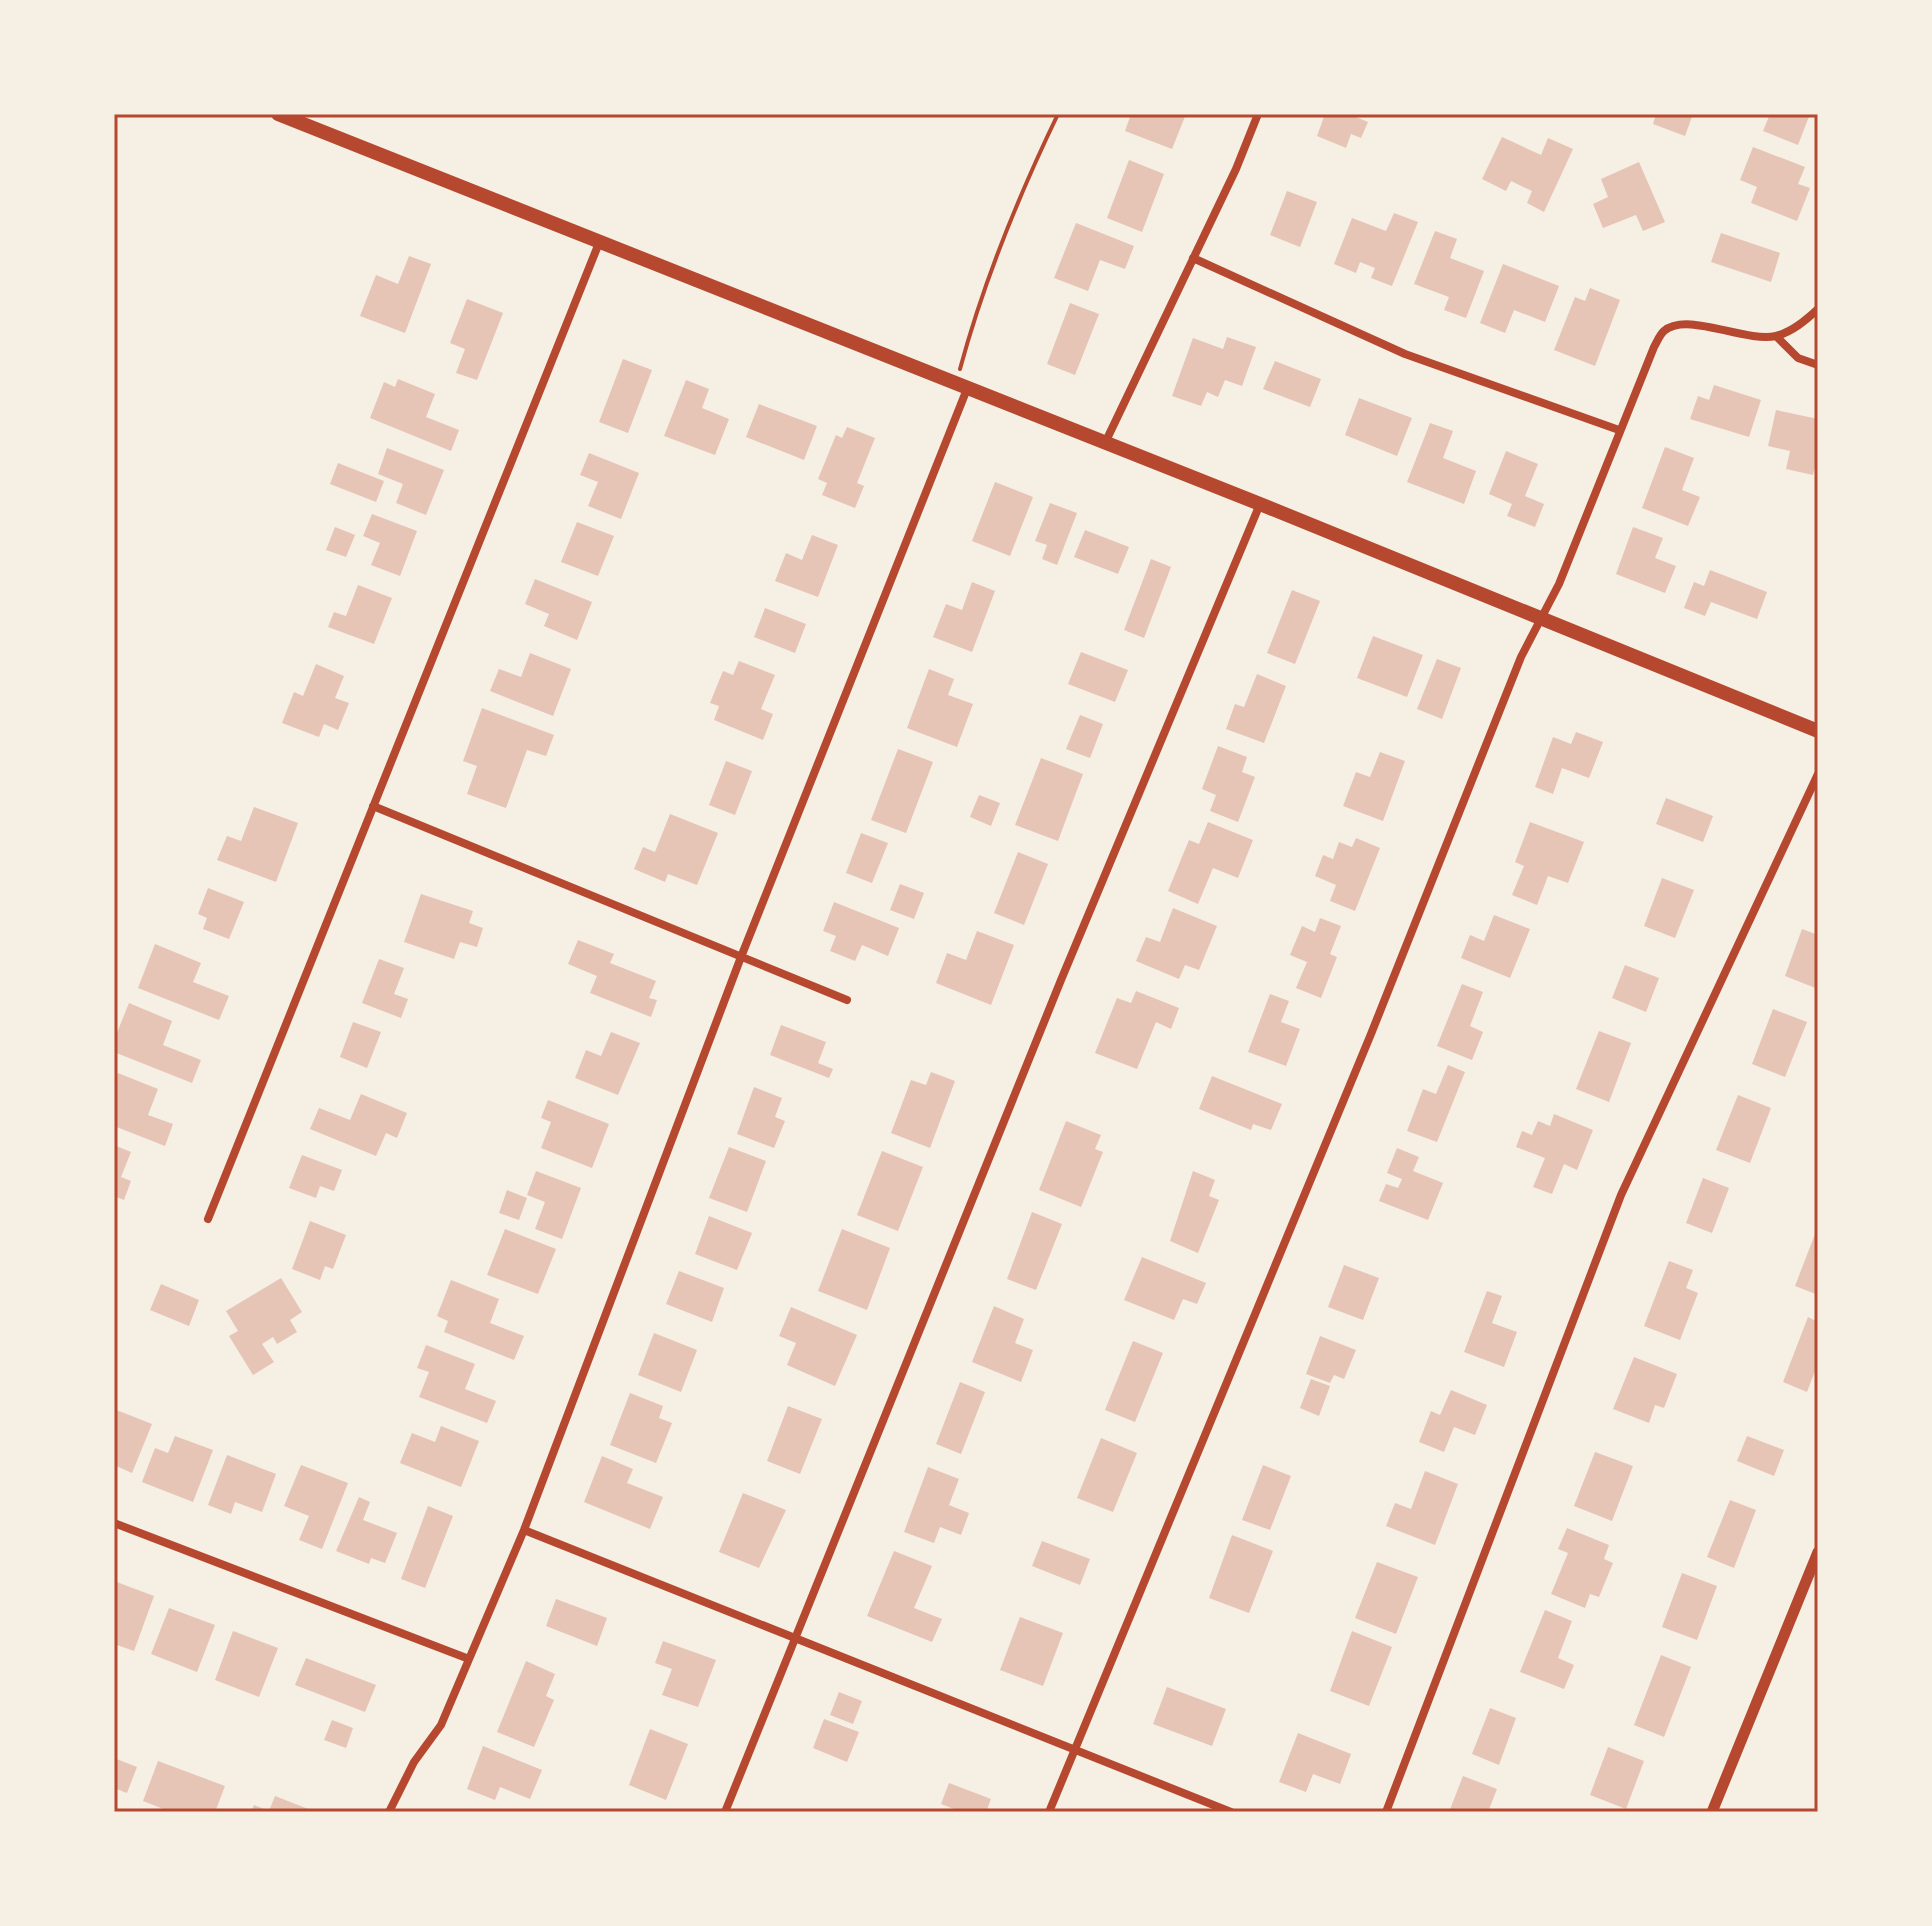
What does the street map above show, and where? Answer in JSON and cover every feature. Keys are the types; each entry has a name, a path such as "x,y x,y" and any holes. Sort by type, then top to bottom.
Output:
{"main road":[{"path":"278,114 1260,504 1818,731"}],"street":[{"path":"1105,443 1258,114"},
{"path":"208,1219 599,243"},
{"path":"1193,258 1405,354 1619,430"},
{"path":"1049,1812 1540,618 1559,584 1619,430 1665,330 1696,325 1752,337 1776,336 1804,322 1818,309"},
{"path":"1776,336 1798,358 1818,365"},
{"path":"389,1812 414,1762 441,1725 524,1530 961,387"},
{"path":"725,1812 1260,504"},
{"path":"1386,1812 1621,1195 1818,774"},
{"path":"373,806 847,1000"},
{"path":"114,1523 469,1659"},
{"path":"524,1530 1231,1812"},
{"path":"1712,1812 1818,1552"}],"path":[{"path":"961,387 977,304 1058,114"}],"building":[{"path":"1131,114 1186,114 1172,149 1125,131"},
{"path":"1325,114 1357,114 1356,117 1368,122 1361,138 1351,134 1346,148 1317,136"},
{"path":"1656,114 1693,114 1685,136 1653,124"},
{"path":"1770,114 1810,114 1798,145 1763,131"},
{"path":"1502,137 1541,155 1548,138 1573,149 1544,212 1527,203 1532,191 1511,181 1506,191 1482,179"},
{"path":"1753,147 1805,167 1798,184 1810,188 1797,221 1751,203 1757,187 1740,180"},
{"path":"1129,160 1164,174 1142,232 1107,218"},
{"path":"1639,162 1665,222 1643,231 1636,215 1603,228 1593,204 1608,197 1601,179"},
{"path":"1287,191 1317,202 1300,247 1270,235"},
{"path":"1394,213 1418,222 1392,286 1371,278 1375,268 1360,262 1356,273 1334,264 1352,218 1386,231"},
{"path":"1076,223 1134,246 1125,269 1100,260 1088,291 1054,278"},
{"path":"1435,231 1457,239 1450,258 1484,271 1466,318 1444,310 1449,297 1414,284"},
{"path":"1721,233 1780,253 1771,282 1711,262"},
{"path":"409,256 431,264 405,333 360,316 376,275 398,284"},
{"path":"1503,264 1559,286 1545,322 1514,310 1505,333 1480,323"},
{"path":"1590,288 1620,300 1595,366 1554,350 1575,297 1585,301"},
{"path":"467,299 503,313 477,380 456,373 465,349 450,343"},
{"path":"1070,303 1099,314 1075,375 1047,364"},
{"path":"1227,337 1256,347 1242,386 1225,380 1218,397 1207,392 1201,406 1172,396 1193,338 1223,349"},
{"path":"623,359 652,370 628,433 599,422"},
{"path":"1275,361 1321,379 1310,407 1263,389"},
{"path":"398,379 435,394 426,417 459,430 451,451 370,418 384,382 395,387"},
{"path":"686,380 709,389 702,408 729,419 715,455 664,436"},
{"path":"1714,385 1761,400 1749,437 1690,419 1698,396 1709,400"},
{"path":"1359,398 1412,418 1397,456 1345,435"},
{"path":"759,404 817,426 804,460 746,437"},
{"path":"1776,410 1818,419 1818,455 1813,475 1786,469 1790,451 1768,446"},
{"path":"1430,423 1453,431 1443,458 1476,471 1464,504 1407,482"},
{"path":"847,427 875,438 857,483 864,486 855,508 822,495 827,483 818,479 836,435 842,438"},
{"path":"1665,447 1694,458 1682,490 1700,497 1688,526 1642,508"},
{"path":"387,448 444,470 426,515 396,503 403,484 378,474"},
{"path":"1506,451 1538,464 1525,496 1544,504 1535,527 1507,516 1512,504 1489,494"},
{"path":"589,453 639,473 621,519 588,506 598,482 580,475"},
{"path":"338,463 384,481 376,502 330,484"},
{"path":"995,482 1033,497 1010,556 972,541"},
{"path":"1050,503 1077,513 1057,565 1042,559 1047,545 1035,541"},
{"path":"372,514 417,531 400,576 371,565 380,543 363,536"},
{"path":"577,522 614,536 598,576 561,562"},
{"path":"335,527 355,535 346,557 326,550"},
{"path":"1633,527 1663,538 1655,558 1676,566 1665,593 1616,574"},
{"path":"1085,530 1129,547 1118,574 1074,557"},
{"path":"812,535 838,545 818,597 775,581 786,553 802,560"},
{"path":"1151,559 1171,567 1144,638 1124,630"},
{"path":"1710,570 1767,592 1757,619 1711,602 1705,616 1684,608 1694,582 1704,586"},
{"path":"535,579 592,602 577,640 544,626 549,614 525,604"},
{"path":"972,582 995,591 972,652 933,637 946,604 962,610"},
{"path":"358,585 392,598 374,644 328,627 334,612 346,616"},
{"path":"1292,590 1320,601 1295,664 1267,653"},
{"path":"765,608 806,624 795,653 754,637"},
{"path":"1373,636 1423,655 1407,697 1357,678"},
{"path":"1081,652 1128,670 1115,702 1068,684"},
{"path":"530,653 571,669 553,716 490,691 499,669 521,677"},
{"path":"1437,659 1461,668 1442,719 1417,709"},
{"path":"739,661 775,675 761,709 773,714 763,740 714,720 719,706 710,703 723,671 733,675"},
{"path":"316,664 344,676 335,698 349,703 338,730 324,724 319,737 282,723 294,692 303,696"},
{"path":"929,669 954,679 948,695 973,704 957,747 907,728"},
{"path":"1257,674 1286,686 1264,743 1226,729 1235,704 1244,707"},
{"path":"482,708 554,735 546,756 527,750 506,808 467,794 477,766 463,761"},
{"path":"1080,715 1103,724 1090,758 1066,749"},
{"path":"1576,732 1603,742 1589,778 1562,768 1553,794 1535,787 1553,737 1571,744"},
{"path":"1218,746 1247,757 1242,772 1255,777 1238,822 1210,811 1216,795 1202,789"},
{"path":"898,749 933,762 906,833 871,820"},
{"path":"1380,752 1405,761 1383,821 1343,806 1356,772 1370,777"},
{"path":"1041,758 1083,774 1058,841 1015,825"},
{"path":"726,761 752,771 735,815 709,805"},
{"path":"979,795 1000,803 991,826 970,817"},
{"path":"1666,798 1713,816 1703,842 1656,824"},
{"path":"254,807 298,823 276,882 217,860 227,836 241,841"},
{"path":"670,814 718,833 697,885 668,874 665,882 634,869 643,847 655,852"},
{"path":"1208,822 1253,840 1238,878 1213,868 1198,904 1168,891 1189,840 1199,844"},
{"path":"1530,822 1584,842 1568,883 1548,876 1537,905 1512,895 1524,866 1515,862"},
{"path":"861,833 888,843 872,883 846,873"},
{"path":"1356,838 1380,848 1355,911 1330,901 1336,885 1315,876 1323,855 1333,859 1339,842 1352,847"},
{"path":"1018,852 1048,864 1024,925 994,913"},
{"path":"1662,878 1694,890 1675,938 1644,926"},
{"path":"900,884 924,893 914,919 890,910"},
{"path":"208,888 244,902 229,939 203,929 207,918 198,914"},
{"path":"421,894 473,911 469,923 483,928 477,947 460,942 454,959 404,942"},
{"path":"834,902 899,928 888,956 862,945 855,961 830,951 836,936 823,931"},
{"path":"1173,908 1217,926 1199,970 1185,965 1179,979 1136,961 1146,937 1160,942"},
{"path":"1494,915 1530,929 1510,978 1461,958 1470,935 1484,941"},
{"path":"1320,918 1341,926 1330,954 1337,957 1321,998 1296,988 1307,962 1290,955 1302,926 1315,932"},
{"path":"1802,929 1818,935 1818,989 1785,976"},
{"path":"977,931 1014,945 991,1005 936,983 947,953 966,960"},
{"path":"578,940 614,954 610,963 656,981 649,998 657,1000 651,1017 590,993 597,976 568,964"},
{"path":"155,944 201,963 193,982 229,996 219,1020 138,988"},
{"path":"379,959 404,968 394,994 408,999 401,1018 362,1003"},
{"path":"1625,965 1659,978 1646,1012 1612,998"},
{"path":"1462,984 1483,992 1470,1026 1483,1032 1472,1060 1437,1046"},
{"path":"1136,991 1179,1008 1171,1029 1156,1022 1137,1069 1095,1053 1117,998 1131,1003"},
{"path":"1270,994 1289,1001 1281,1022 1300,1029 1286,1066 1248,1052"},
{"path":"129,1003 172,1021 163,1045 201,1060 192,1083 114,1052 114,1040"},
{"path":"1773,1009 1807,1022 1785,1077 1752,1064"},
{"path":"353,1022 381,1032 367,1068 340,1057"},
{"path":"781,1025 826,1042 818,1063 833,1069 829,1078 770,1055"},
{"path":"1599,1031 1631,1043 1609,1102 1576,1089"},
{"path":"611,1032 640,1043 618,1095 575,1078 586,1050 601,1056"},
{"path":"1448,1065 1465,1072 1437,1142 1407,1131 1423,1089 1436,1094"},
{"path":"931,1072 955,1081 930,1148 891,1133 911,1080 926,1085"},
{"path":"118,1073 158,1089 148,1115 173,1124 165,1146 114,1126 114,1084"},
{"path":"1212,1076 1282,1104 1271,1130 1253,1124 1251,1130 1199,1109"},
{"path":"754,1087 782,1098 775,1117 785,1121 774,1148 737,1134"},
{"path":"361,1094 407,1113 397,1138 386,1133 376,1156 310,1129 319,1108 350,1120"},
{"path":"1738,1095 1771,1108 1750,1163 1716,1150"},
{"path":"548,1100 609,1124 592,1168 541,1148 551,1122 541,1118"},
{"path":"1554,1114 1593,1130 1577,1170 1564,1164 1552,1194 1533,1187 1545,1158 1516,1147 1522,1131 1532,1135 1538,1121 1550,1126"},
{"path":"1066,1121 1101,1135 1095,1149 1103,1152 1081,1207 1039,1190"},
{"path":"114,1145 131,1152 121,1177 131,1181 124,1200 114,1196"},
{"path":"729,1147 766,1161 747,1212 709,1198"},
{"path":"1397,1148 1419,1157 1413,1171 1443,1183 1428,1220 1379,1201 1386,1184 1398,1188 1402,1179 1387,1173"},
{"path":"882,1151 923,1167 898,1231 857,1215"},
{"path":"302,1155 342,1170 334,1191 320,1186 316,1198 289,1188"},
{"path":"536,1171 581,1188 562,1239 535,1229 545,1202 527,1195"},
{"path":"1193,1171 1215,1180 1209,1196 1219,1200 1198,1253 1170,1241"},
{"path":"1703,1178 1729,1188 1712,1233 1686,1223"},
{"path":"507,1190 527,1198 519,1220 499,1213"},
{"path":"1032,1212 1062,1224 1036,1290 1007,1279"},
{"path":"709,1216 752,1233 737,1270 695,1254"},
{"path":"310,1221 346,1235 333,1269 325,1266 320,1280 292,1269"},
{"path":"505,1229 556,1249 538,1294 487,1275"},
{"path":"842,1229 890,1248 867,1310 818,1291"},
{"path":"1815,1234 1818,1236 1818,1295 1795,1286"},
{"path":"1142,1257 1206,1283 1197,1304 1183,1299 1174,1320 1124,1300"},
{"path":"1669,1261 1693,1270 1686,1288 1698,1293 1680,1340 1644,1326"},
{"path":"1344,1265 1379,1278 1363,1320 1328,1307"},
{"path":"679,1271 724,1288 712,1322 666,1304"},
{"path":"281,1278 302,1312 290,1320 297,1332 277,1344 273,1337 262,1344 274,1362 253,1375 229,1336 238,1331 226,1311"},
{"path":"451,1280 499,1299 490,1323 524,1336 514,1360 444,1332 448,1321 437,1316"},
{"path":"161,1284 199,1300 189,1326 150,1310"},
{"path":"1487,1291 1502,1296 1492,1323 1517,1332 1504,1367 1464,1352"},
{"path":"994,1306 1024,1319 1015,1343 1033,1350 1021,1382 972,1362"},
{"path":"791,1307 857,1335 835,1386 787,1365 796,1343 779,1336"},
{"path":"1808,1317 1818,1322 1818,1363 1807,1392 1783,1382"},
{"path":"654,1333 697,1350 681,1392 638,1375"},
{"path":"1320,1336 1356,1350 1344,1379 1334,1375 1330,1383 1306,1374"},
{"path":"1133,1341 1163,1353 1135,1422 1105,1410"},
{"path":"426,1345 475,1364 465,1389 496,1401 487,1423 419,1397 429,1372 417,1368"},
{"path":"1634,1357 1677,1374 1664,1408 1655,1405 1649,1423 1613,1409"},
{"path":"1311,1379 1330,1386 1319,1416 1300,1408"},
{"path":"960,1382 985,1392 961,1454 936,1444"},
{"path":"1451,1390 1487,1405 1475,1435 1454,1427 1444,1452 1419,1442 1431,1411 1440,1415"},
{"path":"630,1393 663,1406 659,1418 672,1423 656,1463 610,1445"},
{"path":"788,1406 822,1419 800,1474 767,1461"},
{"path":"114,1409 152,1424 132,1473 114,1465"},
{"path":"441,1426 479,1441 461,1487 400,1463 412,1433 435,1442"},
{"path":"175,1436 213,1450 193,1502 142,1482 155,1448 168,1453"},
{"path":"1747,1436 1784,1450 1774,1476 1737,1461"},
{"path":"1101,1438 1137,1453 1113,1512 1077,1498"},
{"path":"1595,1452 1633,1466 1612,1521 1574,1506"},
{"path":"227,1455 276,1474 262,1512 235,1502 231,1514 208,1505"},
{"path":"602,1456 633,1469 627,1483 663,1497 650,1529 584,1502"},
{"path":"301,1465 348,1483 322,1549 299,1540 309,1516 284,1506"},
{"path":"1263,1465 1291,1476 1270,1530 1242,1520"},
{"path":"928,1467 959,1479 949,1505 969,1513 961,1535 940,1527 934,1543 904,1532"},
{"path":"1425,1471 1458,1484 1435,1545 1386,1526 1395,1503 1411,1509"},
{"path":"743,1493 786,1510 759,1568 719,1552"},
{"path":"359,1497 370,1502 363,1520 397,1533 385,1563 371,1558 369,1564 336,1551"},
{"path":"1730,1500 1756,1510 1734,1568 1707,1557"},
{"path":"428,1506 453,1516 425,1588 401,1579"},
{"path":"1567,1528 1609,1545 1604,1559 1613,1563 1599,1597 1590,1594 1585,1608 1551,1594 1568,1553 1558,1549"},
{"path":"1232,1535 1273,1551 1249,1613 1209,1598"},
{"path":"1042,1541 1090,1559 1080,1585 1032,1566"},
{"path":"894,1551 932,1566 914,1608 942,1619 932,1642 867,1616"},
{"path":"1377,1562 1418,1577 1396,1634 1355,1618"},
{"path":"1682,1573 1717,1586 1697,1640 1662,1627"},
{"path":"114,1581 154,1596 134,1651 114,1644"},
{"path":"556,1599 607,1618 597,1646 546,1626"},
{"path":"169,1608 215,1625 197,1672 151,1654"},
{"path":"1545,1610 1572,1621 1558,1658 1574,1665 1564,1689 1520,1672"},
{"path":"1020,1617 1063,1633 1043,1686 1000,1670"},
{"path":"233,1631 278,1648 259,1697 215,1680"},
{"path":"1352,1631 1392,1647 1369,1706 1330,1691"},
{"path":"663,1641 716,1660 698,1707 662,1695 672,1669 655,1663"},
{"path":"1661,1655 1691,1667 1664,1737 1634,1725"},
{"path":"306,1658 376,1685 365,1712 295,1685"},
{"path":"526,1661 555,1674 546,1696 554,1700 534,1747 497,1732"},
{"path":"1167,1687 1226,1709 1212,1746 1153,1724"},
{"path":"839,1692 862,1701 853,1724 830,1715"},
{"path":"1490,1708 1516,1718 1499,1765 1472,1754"},
{"path":"824,1719 859,1732 847,1762 813,1748"},
{"path":"332,1720 353,1728 346,1748 324,1740"},
{"path":"650,1729 688,1744 666,1800 629,1785"},
{"path":"1298,1733 1351,1754 1340,1784 1313,1774 1306,1792 1279,1782"},
{"path":"483,1746 542,1770 530,1799 500,1787 495,1800 467,1789"},
{"path":"1608,1747 1644,1761 1626,1809 1590,1795"},
{"path":"114,1758 137,1767 127,1793 114,1788"},
{"path":"158,1761 225,1786 215,1812 171,1812 143,1801"},
{"path":"1463,1776 1497,1789 1488,1812 1449,1812"},
{"path":"949,1783 991,1799 986,1812 953,1812 954,1809 941,1804"},
{"path":"275,1796 316,1812 251,1812 254,1805 269,1811"}]}
